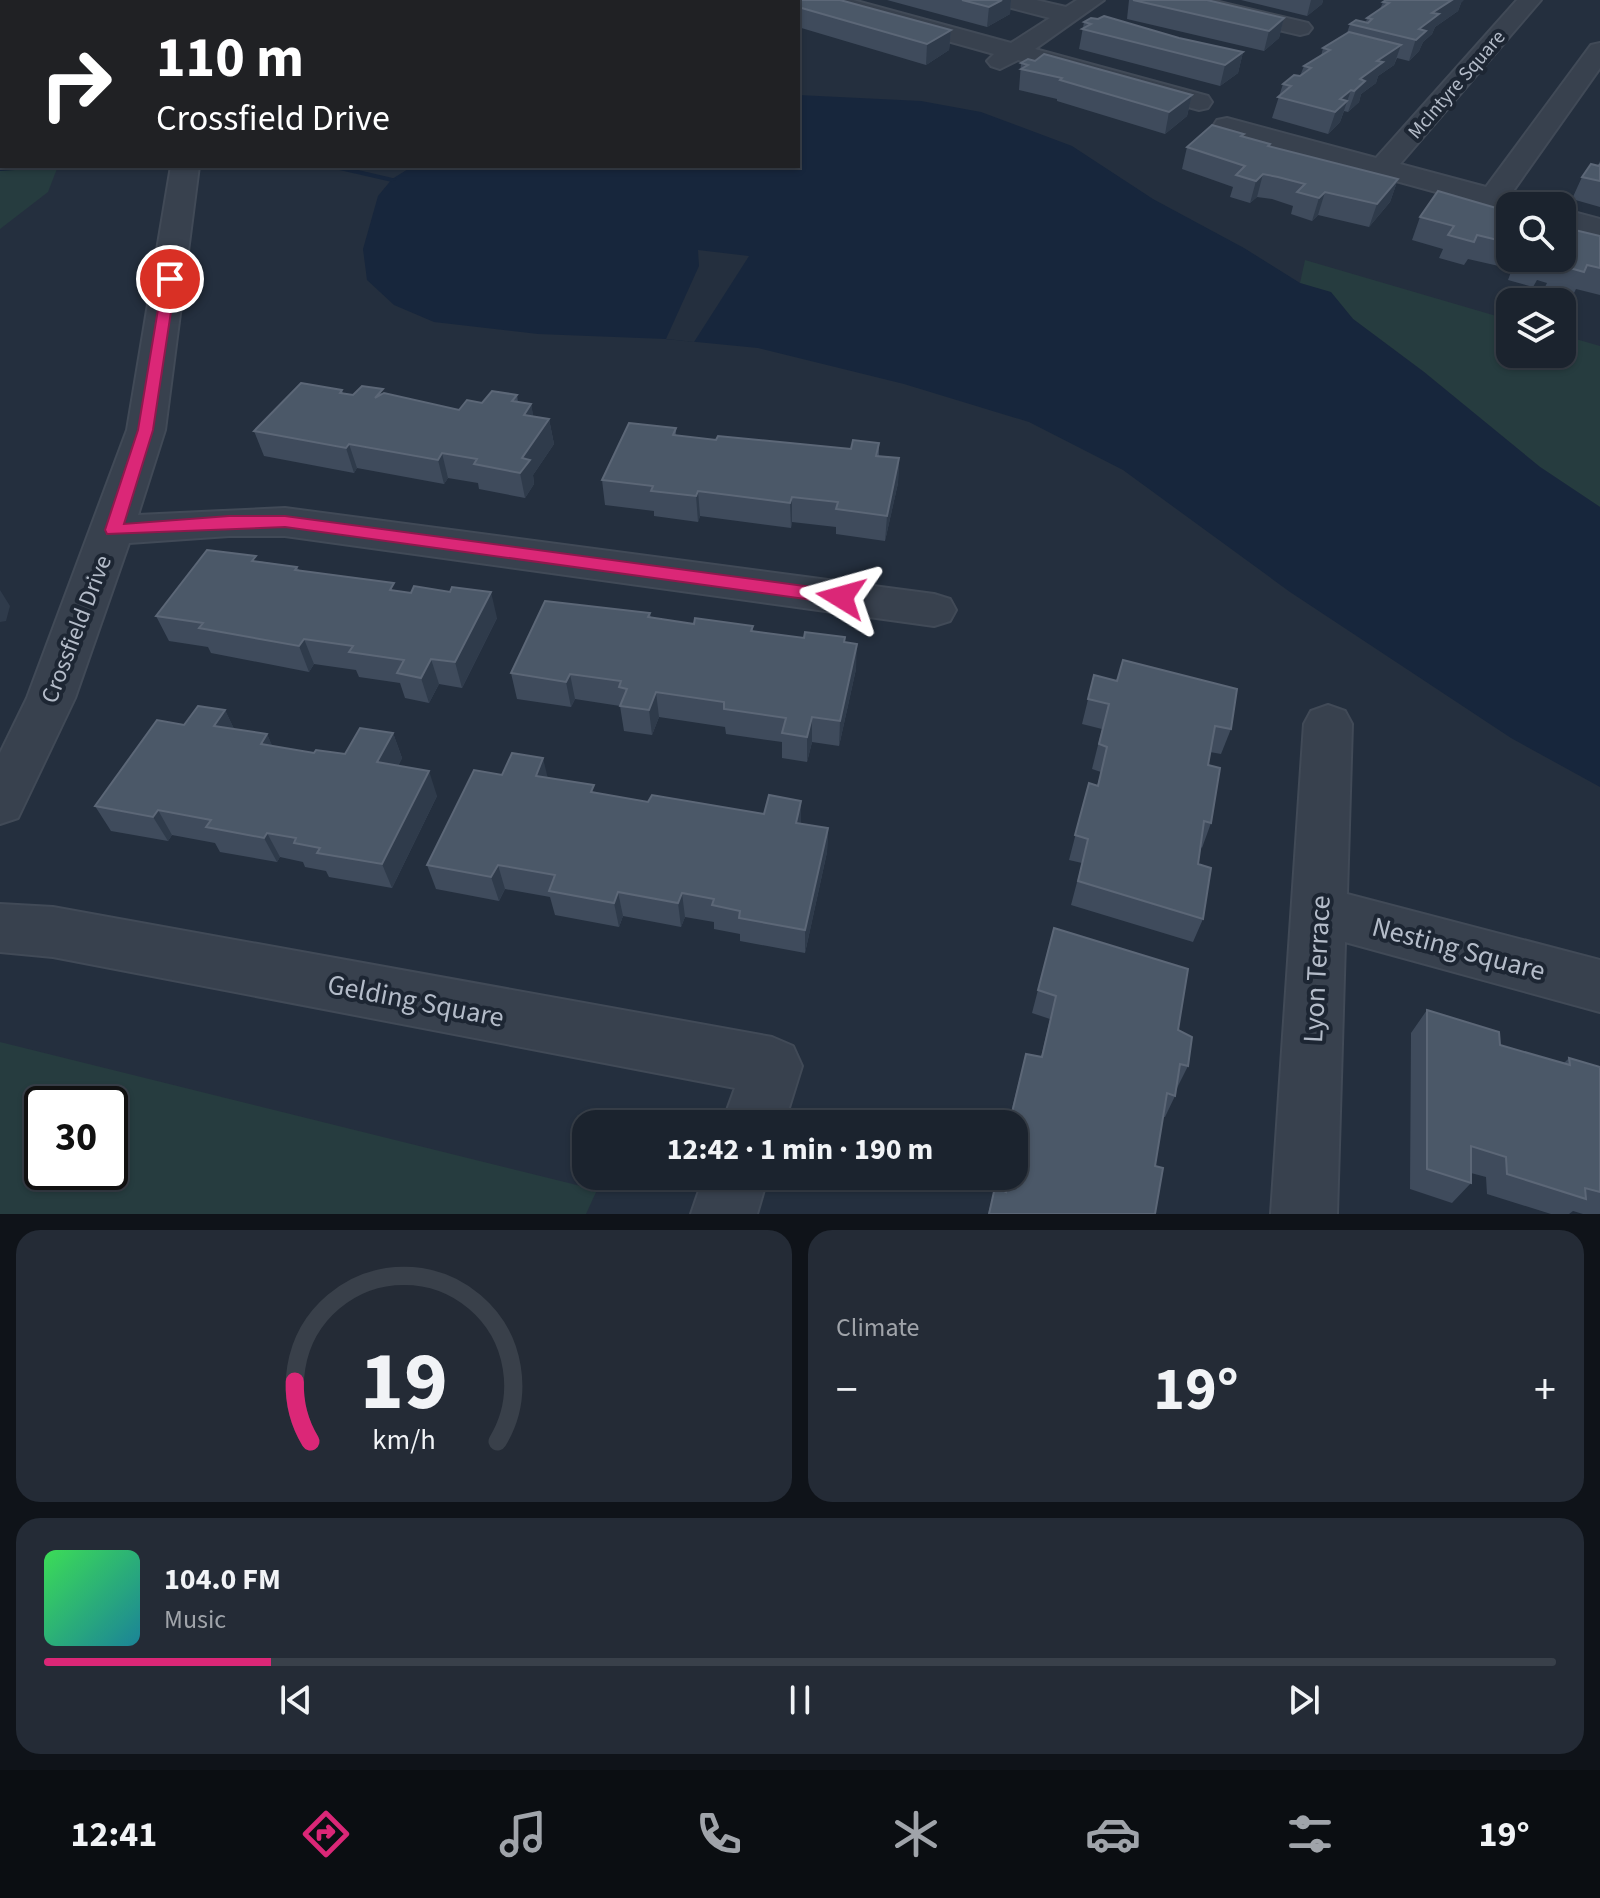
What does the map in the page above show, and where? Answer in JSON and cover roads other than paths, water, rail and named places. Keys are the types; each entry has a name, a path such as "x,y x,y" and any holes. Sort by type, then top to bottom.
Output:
{"street":[{"path":"827,0 1008,56 1199,102"},
{"path":"1008,0 1068,15"},
{"path":"1008,56 1093,0"},
{"path":"1181,0 1300,28"},
{"name":"McIntyre Square","path":"1382,168 1530,0"},
{"name":"McIntyre Square","path":"1512,192 1600,50"},
{"name":"McIntyre Square","path":"1227,126 1496,199"},
{"name":"Crossfield Drive","path":"0,803 51,698 146,430 185,168"},
{"path":"1576,222 1600,228"},
{"path":"113,530 229,522 285,522 934,610"},
{"name":"Lyon Terrace","path":"1304,1214 1328,724"},
{"name":"Nesting Square","path":"1319,911 1600,986"},
{"name":"Gelding Square","path":"0,928 53,932 772,1066 758,1110"},
{"path":"724,1214 732,1190"}],"water":[{"path":"800,95 921,101 981,112 1072,146 1153,199 1244,248 1300,283 1331,292 1353,319 1424,372 1540,467 1600,507 1600,787 1511,738 1290,592 1123,470 1029,422 904,384 758,348 666,339 538,334 434,322 394,305 367,280 363,249 378,196 392,179 410,168 800,168"}],"waterway":[{"path":"337,168 392,179"}]}
